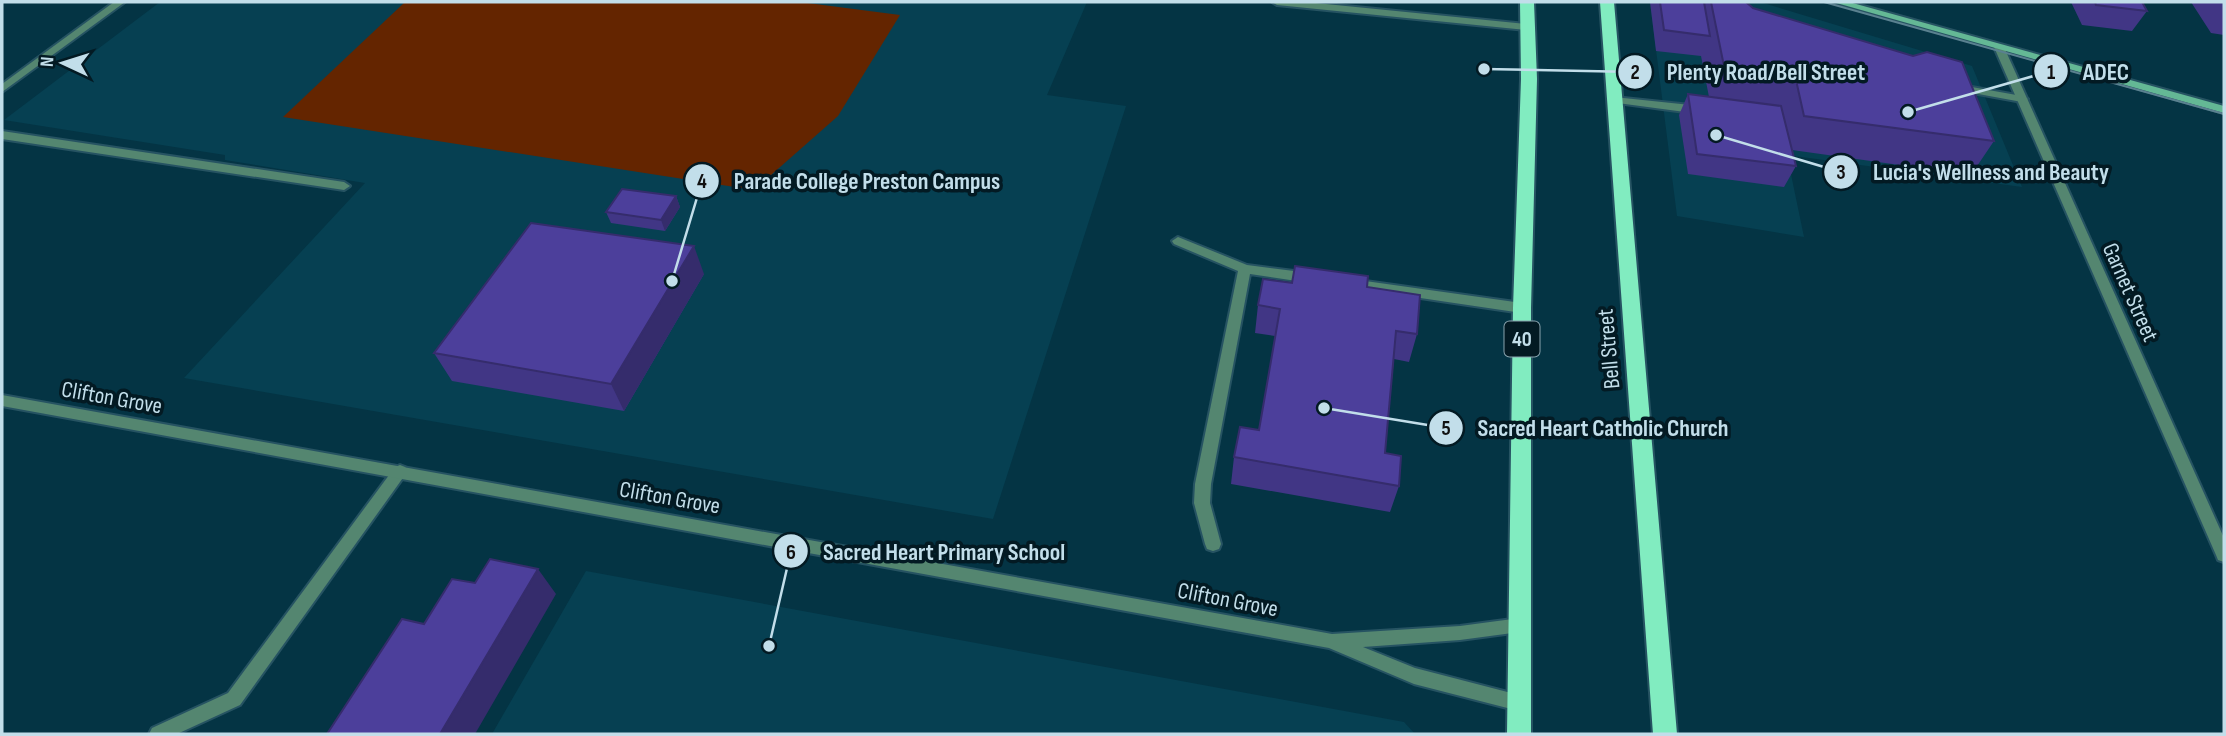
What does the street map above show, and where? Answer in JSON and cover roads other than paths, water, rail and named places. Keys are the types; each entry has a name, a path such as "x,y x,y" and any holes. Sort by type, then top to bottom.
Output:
{"highway":[{"name":"40","path":"1519,734 1522,308 1529,79 1527,2"},
{"name":"Bell Street","path":"1607,2 1665,734"}],"main road":[{"path":"1839,2 2224,110"}],"street":[{"path":"2,89 120,2"},
{"path":"1277,2 1527,27"},
{"name":"Garnet Street","path":"1999,47 2224,555"},
{"path":"1942,84 2022,99"},
{"path":"1614,100 1708,111"},
{"path":"2,135 344,187"},
{"path":"1178,241 1245,269 1522,308"},
{"path":"1213,544 1202,503 1203,484 1245,269"},
{"name":"Clifton Grove","path":"2,401 1330,641 1413,676 1519,703"},
{"path":"158,734 234,699 400,471"},
{"name":"Clifton Grove","path":"1330,641 1460,633 1520,625"}],"tram line":[{"path":"1824,2 2224,114"}],"place":[{"name":"Plenty Road/Bell Street","path":"1484,69"},
{"name":"ADEC","path":"1908,112"},
{"name":"Lucia's Wellness and Beauty","path":"1716,135"},
{"name":"Parade College Preston Campus","path":"672,281"},
{"name":"Sacred Heart Catholic Church","path":"1324,408"},
{"name":"Sacred Heart Primary School","path":"769,646"}]}
